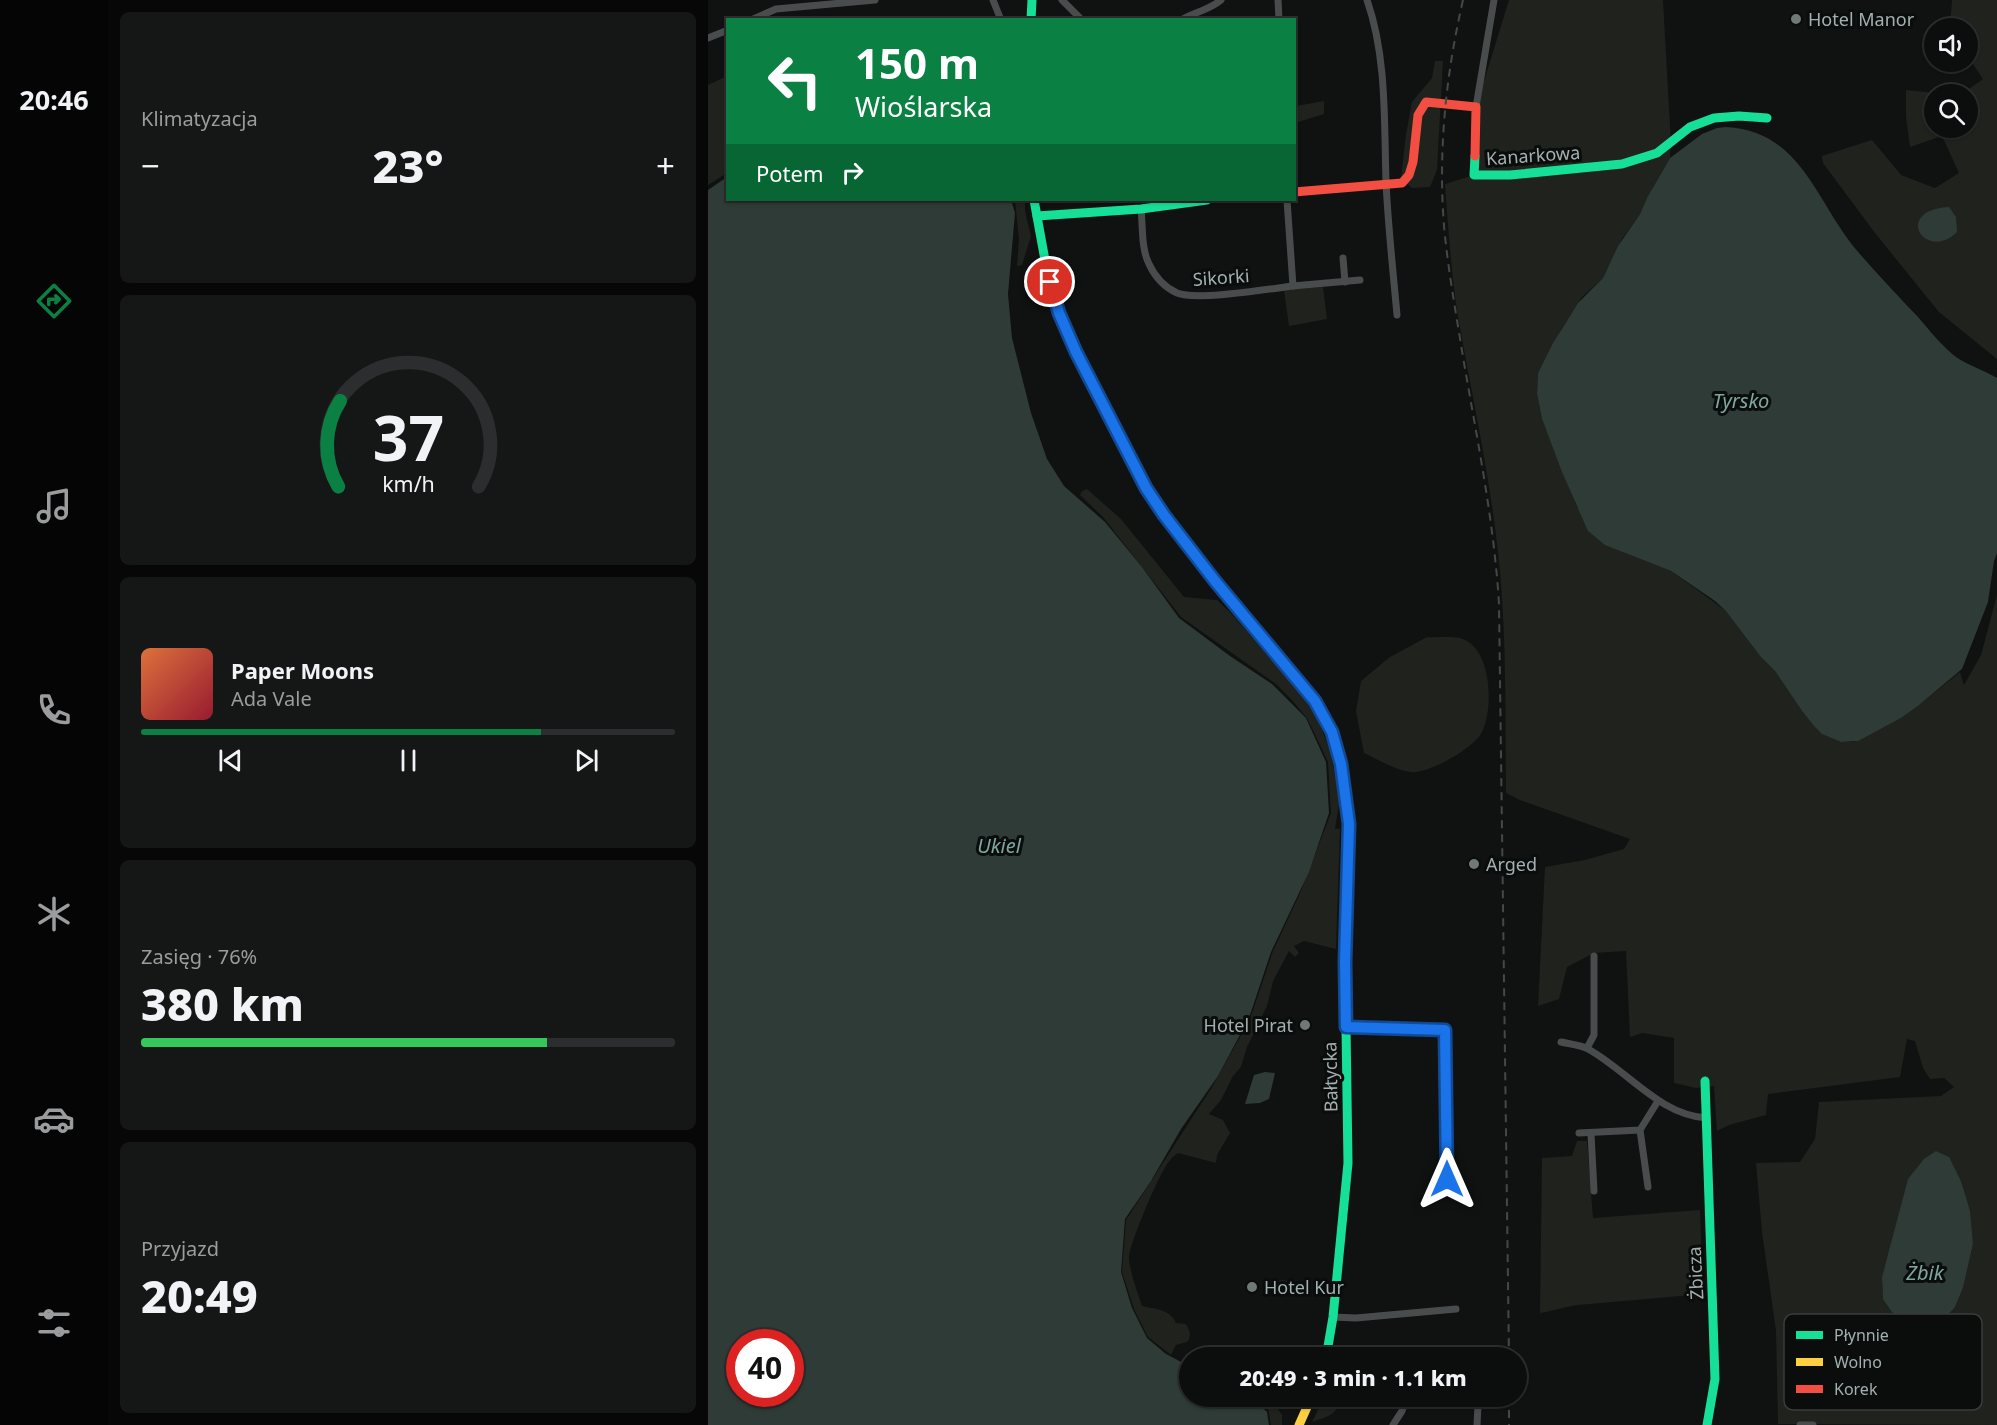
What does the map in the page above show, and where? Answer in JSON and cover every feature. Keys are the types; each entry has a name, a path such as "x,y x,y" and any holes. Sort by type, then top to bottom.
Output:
{"street":[{"path":"776,0 777,9"},
{"path":"757,18 777,9 875,0"},
{"path":"993,0 1000,18"},
{"path":"1031,18 1032,0"},
{"path":"1062,0 1080,18"},
{"path":"1184,18 1211,8 1221,0"},
{"path":"1278,0 1279,18"},
{"path":"1367,0 1379,46 1386,186 1397,315"},
{"path":"1296,192 1402,183 1409,175 1413,162 1418,115 1426,102 1476,107 1494,0"},
{"path":"708,39 726,31"},
{"name":"Kanarkowa","path":"1476,107 1474,176 1510,175 1622,164 1657,153 1690,127 1714,118 1739,116 1767,118"},
{"name":"Bałtycka","path":"1034,201 1047,271 1059,313 1076,352 1146,488 1209,574 1315,701 1332,732 1341,764 1349,824 1345,962 1347,1178 1328,1347"},
{"path":"1037,216 1141,209 1200,201"},
{"path":"1287,201 1293,286"},
{"name":"Sikorki","path":"1141,209 1144,248 1148,263 1159,281 1179,293 1198,296 1360,280"},
{"path":"1343,258 1345,282"},
{"path":"1587,1048 1594,1035 1594,956"},
{"path":"1346,1027 1445,1030 1447,1179"},
{"path":"1562,1042 1587,1048 1658,1101 1695,1117 1707,1118"},
{"name":"Żbicza","path":"1705,1081 1714,1379 1707,1425"},
{"path":"1648,1187 1641,1130 1658,1101"},
{"path":"1579,1133 1641,1130"},
{"path":"1591,1134 1594,1191"},
{"path":"1333,1317 1356,1318 1456,1309"},
{"path":"1299,1425 1307,1407"},
{"path":"1393,1425 1403,1407"},
{"path":"1477,1425 1478,1407"},
{"path":"1800,1425 1813,1425"}],"shaded area":[{"path":"1509,0 1663,0 1670,158 1640,214 1622,239 1603,278 1582,297 1538,373 1537,394 1542,419 1577,507 1621,551 1671,571 1725,610 1760,656 1775,671 1814,726 1823,734 1841,742 1854,742 1901,718 1960,672 1964,685 1981,655 1997,595 1997,1425 1778,1424 1776,1331 1762,1232 1756,1163 1800,1162 1815,1139 1819,1102 1941,1096 1954,1087 1944,1078 1930,1079 1923,1068 1915,1041 1907,1039 1900,1077 1768,1094 1766,1115 1729,1125 1717,1131 1714,1086 1696,1088 1674,1083 1674,1038 1642,1033 1630,1037 1626,951 1594,953 1567,967 1559,999 1538,1006 1545,867 1585,860 1624,849 1630,839 1506,793 1504,642 1498,552 1485,461 1457,311 1445,184 1474,175 1476,107","holes":["1936,1151 1948,1157 1961,1181 1973,1244 1963,1288 1955,1307 1941,1314 1982,1314 1982,1410 1784,1410 1784,1314 1895,1314 1883,1298 1882,1277 1899,1218"]},
{"path":"1952,0 1997,0 1997,359 1939,312 1875,233 1823,163 1822,156 1872,140 1901,175 1935,188 1959,173 1943,138 1978,138 1978,84 1976,84 1983,79 1978,72 1978,18 1951,18"},
{"path":"1435,61 1443,61 1437,170 1430,187 1412,188 1401,178 1406,134 1412,102 1432,78"},
{"path":"726,76 726,174 708,185 708,85"},
{"path":"1906,90 1924,92 1924,138 1936,138 1910,147 1906,117"},
{"path":"1324,101 1324,114 1296,123 1296,106"},
{"path":"1015,201 1025,201 1031,236 1022,265 1017,266 1019,239"},
{"path":"1323,287 1327,319 1289,326 1284,290"},
{"path":"1087,489 1121,519 1184,597 1217,600 1231,613 1305,699 1318,719 1330,751 1340,798 1335,829 1340,829 1336,949 1304,941 1294,946 1299,953 1295,957 1289,951 1273,981 1267,1006 1247,1047 1241,1067 1233,1076 1221,1100 1209,1114 1223,1120 1230,1133 1217,1155 1216,1163 1178,1153 1173,1157 1166,1165 1154,1190 1131,1249 1130,1268 1142,1306 1166,1312 1176,1323 1186,1324 1189,1329 1189,1340 1176,1345 1171,1355 1148,1337 1134,1309 1122,1272 1126,1220 1212,1087 1250,1019 1273,951 1301,891 1331,813 1328,762 1307,718 1276,684 1181,617 1103,517 1080,495"},
{"path":"1427,637 1456,637 1471,643 1479,653 1488,679 1488,708 1482,732 1471,745 1433,767 1410,772 1390,766 1364,753 1356,711 1361,681 1390,657"},
{"path":"1577,1141 1587,1141 1593,1218 1700,1210 1703,1294 1578,1305 1540,1313 1542,1158 1572,1156"},
{"path":"1283,1280 1291,1288 1283,1296 1275,1288"},
{"path":"1277,1407 1282,1415 1282,1425 1271,1425 1268,1408"},
{"path":"1319,1407 1338,1407 1332,1414 1312,1422"}],"water":[{"name":"Tyrsko","path":"1726,127 1752,132 1773,141 1791,156 1859,253 1936,338 1965,363 1997,378 1997,553 1988,602 1962,669 1901,718 1858,741 1841,742 1822,734 1802,711 1775,671 1715,601 1671,571 1605,545 1588,531 1542,419 1537,394 1538,373 1553,343 1578,303 1603,278 1618,246 1640,214 1670,158 1702,134"},
{"name":"Ukiel","path":"726,178 726,201 1011,201 1015,213 1008,294 1012,338 1031,413 1047,459 1064,486 1105,522 1142,567 1179,618 1272,684 1306,718 1326,762 1329,813 1309,872 1271,952 1249,1018 1218,1076 1181,1129 1151,1181 1125,1219 1121,1272 1132,1308 1147,1338 1166,1354 1179,1361 1179,1407 1262,1407 1267,1412 1269,1425 708,1425 708,190"},
{"path":"1949,207 1956,217 1957,232 1945,240 1934,242 1925,239 1918,224 1922,217 1932,210"},
{"path":"1265,1072 1275,1073 1269,1099 1260,1103 1245,1104 1254,1075"},
{"name":"Żbik","path":"1936,1151 1949,1157 1961,1181 1970,1211 1973,1244 1963,1288 1955,1307 1949,1314 1894,1314 1883,1299 1882,1277 1908,1179 1924,1159"}],"railway":[{"path":"1463,0 1452,56 1445,112 1442,198 1450,275 1489,511 1499,604 1509,1347"},
{"path":"1509,1407 1509,1425"}],"traffic: fast":[{"path":"1031,18 1032,0"},
{"path":"1475,156 1474,175 1510,175 1622,164 1657,153 1690,127 1714,118 1739,116 1767,118"},
{"path":"1034,201 1047,271 1059,313 1076,352 1146,488 1164,515 1253,626"},
{"path":"1037,216 1141,209 1200,201"},
{"path":"1328,1347 1333,1317 1348,1163 1345,958"},
{"path":"1345,1027 1445,1031 1447,1179"},
{"path":"1705,1081 1715,1379 1707,1425"}],"traffic: slow":[{"path":"1253,626 1315,701 1329,724 1338,753 1349,824 1345,958"},
{"path":"1299,1425 1307,1407"}],"traffic: jam":[{"path":"1296,192 1402,183 1409,175 1413,162 1418,115 1426,102 1476,107 1475,156"}],"place":[{"name":"Hotel Manor","path":"1796,19"},
{"name":"Arged","path":"1474,864"},
{"name":"Hotel Pirat","path":"1305,1025"},
{"name":"Hotel Kur","path":"1252,1287"}],"route":[{"path":"1050,282 1059,313 1076,352 1146,488 1215,581 1315,701 1329,724 1341,764 1349,824 1345,962 1346,1027 1445,1030 1447,1179"}]}
